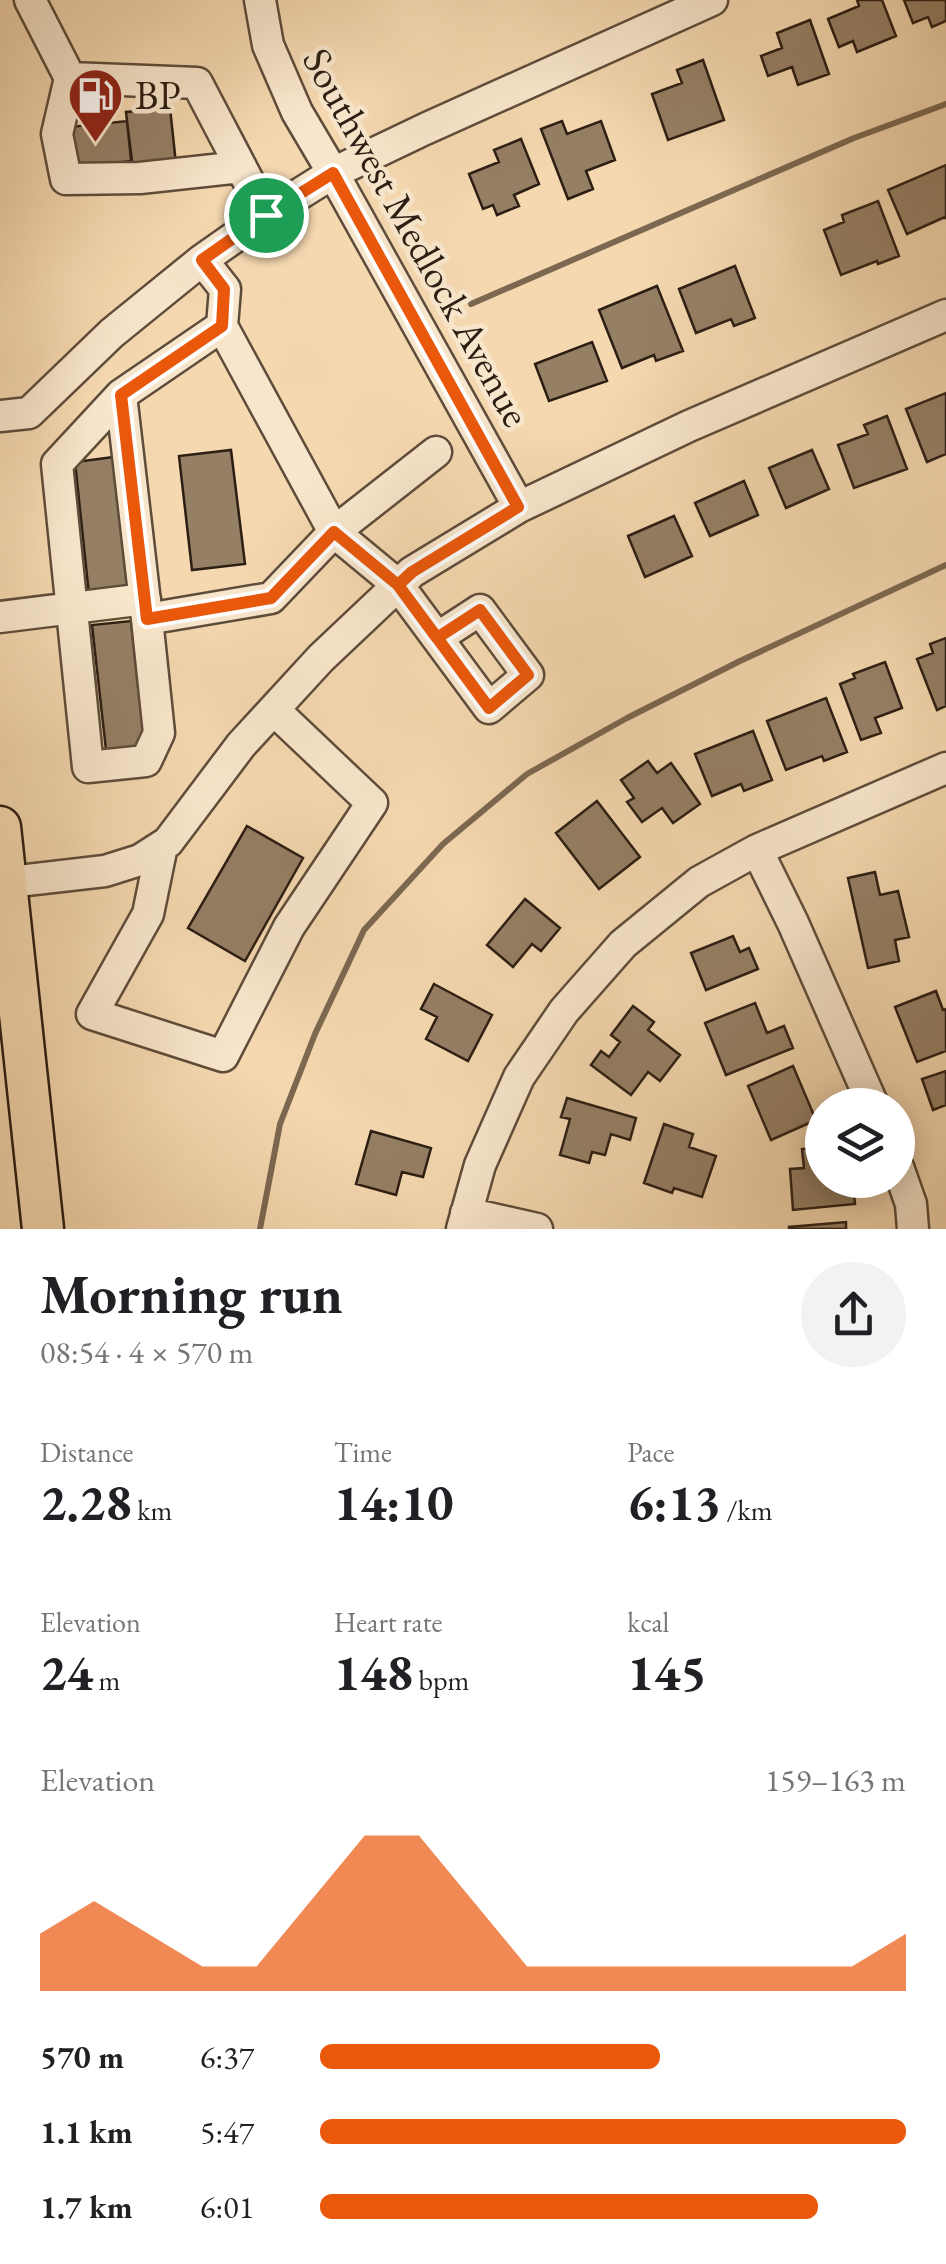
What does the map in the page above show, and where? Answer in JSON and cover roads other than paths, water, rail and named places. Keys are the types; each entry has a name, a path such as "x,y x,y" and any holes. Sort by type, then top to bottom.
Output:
{"main road":[{"path":"0,827 43,1229"}],"street":[{"path":"30,0 70,78 56,134 66,180 140,178 240,166"},
{"name":"Southwest Medlock Avenue","path":"260,0 268,45 297,112 518,507"},
{"path":"0,416 28,412 112,332 202,260 333,173 712,0"},
{"path":"70,78 197,83 266,215"},
{"path":"202,260 224,289 222,326 334,532 398,585 437,638"},
{"path":"3,883 105,871 140,860 168,842 241,745 321,658 412,572 518,507 689,426 946,314"},
{"path":"121,395 158,733 146,761 88,767 57,464 121,395 222,326"},
{"path":"0,617 72,608 146,609 271,598 334,532 436,452"},
{"path":"162,846 148,914 92,1014 223,1056 289,927 372,803 274,710"},
{"path":"537,1229 464,1221 480,1165 520,1077 564,1011 623,944 699,882 757,850 946,768"},
{"path":"757,850 794,923 866,1088"},
{"path":"910,1198 913,1229"}],"waterway":[{"path":"471,304 854,138 946,104"},
{"path":"260,1229 280,1124 315,1034 364,930 443,844 527,774 627,718 946,565"}],"place":[{"name":"BP","path":"96,144"}]}
